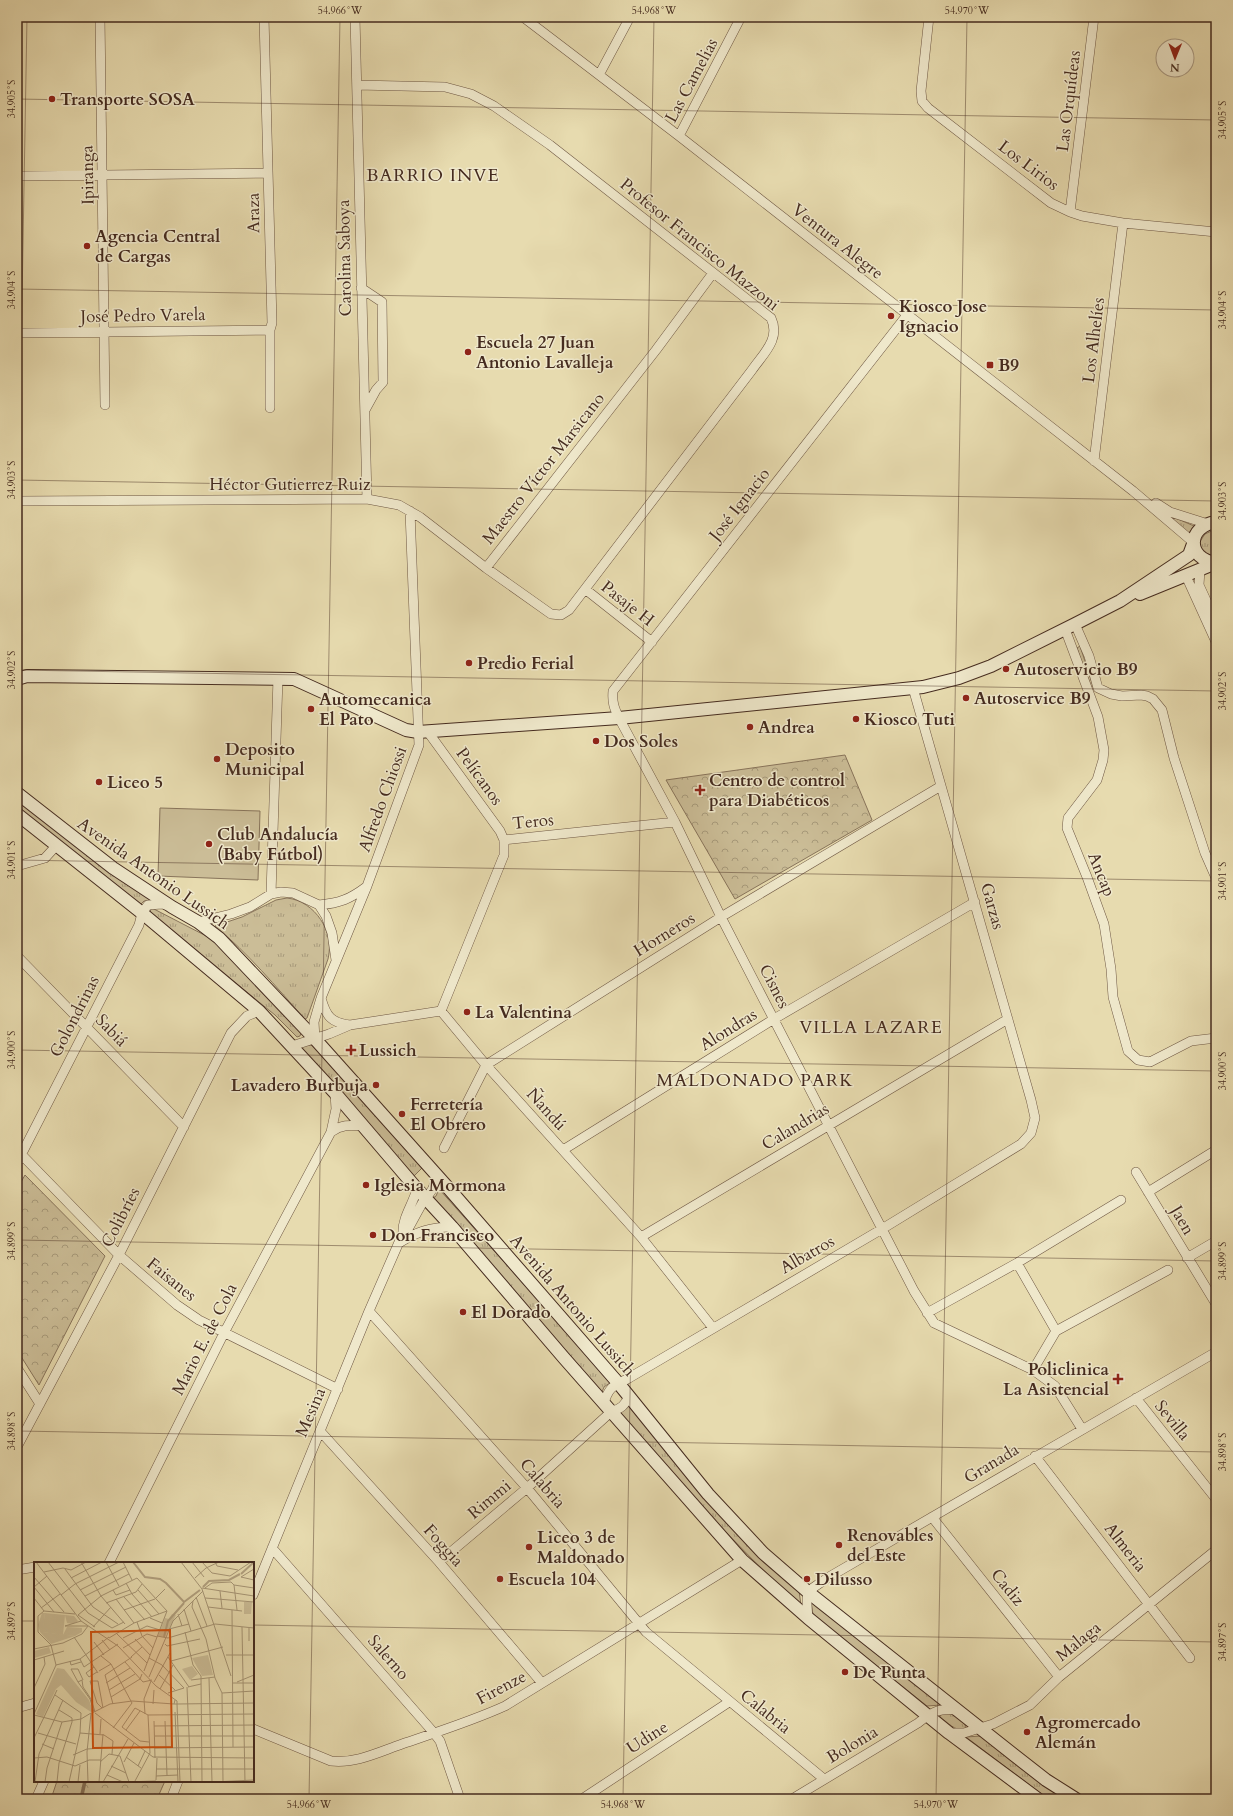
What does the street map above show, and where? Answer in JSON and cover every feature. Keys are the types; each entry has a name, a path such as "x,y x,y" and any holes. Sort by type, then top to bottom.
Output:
{"main road":[{"path":"1186,576 1185,566 1198,531 1212,523"},
{"path":"1192,547 1202,559 1216,563"},
{"path":"1120,601 1192,547"},
{"path":"20,676 278,678 294,680 406,730 423,732 619,718 913,688 959,678 991,666 1120,601 1216,563"},
{"name":"Avenida Antonio Lussich","path":"17,793 113,868 172,907 198,922 219,938 315,1039 437,1176 619,1384 708,1494 763,1553 808,1592 1046,1780 1076,1799"},
{"name":"Avenida Antonio Lussich","path":"17,814 142,913 259,1011 335,1092 421,1194 452,1227 742,1560 808,1618 949,1733 1038,1799"}],"street":[{"name":"Ipiranga","path":"100,17 105,405"},
{"name":"Araza","path":"264,17 272,323 270,330 270,408"},
{"name":"Carolina Saboya","path":"355,17 366,498"},
{"name":"Ventura Alegre","path":"523,17 679,136 1133,491 1192,547"},
{"path":"599,75 630,17"},
{"name":"Las Camelias","path":"679,136 741,17"},
{"name":"Los Lirios","path":"929,17 921,91 922,101 928,108 1051,203 1082,216 1123,223 1216,232"},
{"name":"Las Orquídeas","path":"1070,212 1094,17"},
{"name":"Profesor Francisco Mazzoni","path":"357,85 445,87 471,94 494,106 550,145 771,318 774,325 774,338 752,370 569,610 561,615 550,614"},
{"path":"17,176 268,173"},
{"name":"Los Alhelíes","path":"1094,461 1123,223"},
{"name":"Maestro Víctor Marsicano","path":"486,568 656,350 713,273"},
{"path":"361,288 382,302 383,382 376,390 364,411"},
{"name":"José Ignacio","path":"619,718 614,707 613,691 907,315"},
{"name":"José Pedro Varela","path":"17,333 270,330"},
{"name":"Ventura Alegre","path":"1133,491 1170,512 1212,523"},
{"name":"Héctor Gutierrez Ruiz","path":"17,501 366,498 399,505 410,511 550,614"},
{"name":"Alfredo Chiossi","path":"315,1039 314,1022 321,998 367,886 423,732 410,511"},
{"path":"1200,570 1199,585 1216,622"},
{"path":"1186,576 1216,642"},
{"name":"Pasaje H","path":"585,589 652,642"},
{"path":"1070,627 1088,656 1098,688"},
{"name":"Ancap","path":"1070,627 1070,642 1087,691 1098,717 1104,750 1098,780 1068,818 1067,828 1090,883 1104,924 1114,997 1128,1051 1138,1060 1150,1062 1191,1042 1216,1038"},
{"path":"271,894 278,678"},
{"name":"Garzas","path":"913,688 1008,1018 1035,1118 1031,1133"},
{"path":"1087,691 1098,688 1111,694 1122,696 1147,696 1153,699 1162,710 1174,758 1205,853 1216,878"},
{"name":"Cisnes","path":"619,718 675,822 721,917 914,1291 927,1313 934,1323 1033,1370 1055,1386 1082,1429"},
{"name":"Pelícanos","path":"423,732 500,831 504,840"},
{"name":"Horneros","path":"486,1065 721,917 942,786"},
{"name":"Teros","path":"441,1011 504,855 504,840 675,822"},
{"path":"17,866 45,858 56,846"},
{"path":"198,922 231,914 250,907 271,894 281,892 293,893 319,905 336,904 353,897 367,886"},
{"name":"Alondras","path":"563,1150 774,1019 975,902"},
{"path":"142,913 148,905 162,904 172,907"},
{"path":"319,905 326,916 332,933 336,963"},
{"name":"Golondrinas","path":"17,1163 19,1153 87,1027 139,925 142,913"},
{"name":"Sabiá","path":"17,956 184,1127"},
{"path":"321,998 327,1014 332,1020 339,1024 350,1025"},
{"name":"Colibríes","path":"17,1447 119,1255 231,1033 247,1016 259,1011"},
{"path":"292,1046 315,1039 350,1025 441,1011"},
{"name":"Ñandú","path":"441,1011 486,1065 641,1238 713,1328"},
{"name":"Calandrias","path":"641,1238 1008,1018"},
{"path":"444,1148 486,1065"},
{"name":"Mario E. de Cola","path":"110,1562 224,1332 331,1132 336,1110 335,1092"},
{"path":"331,1132 346,1125 363,1126"},
{"name":"Albatros","path":"608,1407 607,1392 612,1386 619,1384 882,1229 1021,1144 1031,1133"},
{"path":"1148,1192 1216,1150"},
{"name":"Faisanes","path":"19,1153 119,1255 177,1306 224,1332 338,1389"},
{"name":"Jaen","path":"1136,1172 1216,1304"},
{"name":"Mesina","path":"254,1593 369,1310 403,1233 403,1225 421,1194 429,1195 437,1176"},
{"path":"927,1313 1016,1263 1121,1200"},
{"path":"398,1243 424,1230 439,1227 452,1227"},
{"path":"1187,1258 1216,1241"},
{"path":"1016,1263 1056,1331"},
{"path":"1033,1370 1056,1331 1168,1270"},
{"name":"Calabria","path":"369,1310 527,1488 641,1623 646,1632 824,1779"},
{"name":"Granada","path":"808,1592 835,1573 1216,1352"},
{"path":"17,1368 40,1404"},
{"name":"Rimmi","path":"439,1562 527,1488 608,1407 620,1409 626,1403 629,1396"},
{"name":"Sevilla","path":"1136,1398 1216,1499"},
{"name":"Foggia","path":"320,1431 439,1562 542,1683"},
{"name":"Almeria","path":"1035,1456 1190,1658"},
{"name":"Cadiz","path":"932,1517 1059,1677"},
{"name":"Salerno","path":"272,1548 440,1741 460,1799"},
{"name":"Malaga","path":"949,1733 964,1732 980,1728 1006,1718 1030,1705 1059,1677 1216,1550"},
{"name":"Firenze","path":"254,1729 330,1761 338,1762 357,1759 434,1733 506,1706 742,1560"},
{"path":"17,1570 34,1567"},
{"path":"808,1592 806,1598 808,1618"},
{"name":"Udine","path":"582,1799 729,1702"},
{"path":"17,1708 34,1703"},
{"name":"Bolonia","path":"792,1799 937,1710 957,1710"},
{"path":"36,1799 44,1782"},
{"path":"171,1799 178,1782"}],"green space":[{"path":"1162,512 1194,526 1189,533"},
{"path":"1216,529 1216,557 1202,552 1199,543 1205,534"},
{"path":"1080,646 1093,686 1090,687 1077,648"},
{"path":"845,755 872,820 735,899 666,780"},
{"path":"17,799 153,900 144,901 140,905 17,807"},
{"name":"Club Andalucía (Baby Fútbol)","path":"160,808 260,811 258,880 158,876"},
{"path":"287,898 297,900 314,912 321,920 328,938 328,959 307,1018 305,1019 250,959 215,926 242,917 276,900"},
{"path":"152,908 212,939 301,1033 300,1036 297,1037 275,1015 149,913"},
{"path":"312,1045 422,1168 414,1176 300,1046"},
{"path":"25,1175 105,1256 39,1385 17,1350 17,1189"},
{"path":"439,1189 611,1382 604,1387 602,1392 433,1198 436,1196"},
{"path":"629,1405 799,1591 801,1605 730,1536 685,1488 620,1413"},
{"path":"811,1601 941,1705 927,1706 813,1615"},
{"path":"948,1713 957,1716 964,1722 966,1727 964,1730 954,1728 940,1717 940,1715"},
{"path":"980,1736 1067,1799 1048,1799 966,1737"},
{"path":"57,1782 165,1782 157,1799 51,1799"}],"waterway":[{"path":"81,1799 85,1782"}],"place":[{"name":"Transporte SOSA","path":"52,99"},
{"name":"Agencia Central de Cargas","path":"87,246"},
{"name":"Kiosco Jose Ignacio","path":"891,316"},
{"name":"Escuela 27 Juan Antonio Lavalleja","path":"468,352"},
{"name":"B9","path":"990,365"},
{"name":"Predio Ferial","path":"469,663"},
{"name":"Autoservicio B9","path":"1006,669"},
{"name":"Autoservice B9","path":"966,698"},
{"name":"Automecanica El Pato","path":"311,709"},
{"name":"Kiosco Tuti","path":"856,719"},
{"name":"Andrea","path":"750,727"},
{"name":"Dos Soles","path":"596,741"},
{"name":"Deposito Municipal","path":"217,759"},
{"name":"Liceo 5","path":"99,782"},
{"name":"Centro de control para Diabéticos","path":"700,790"},
{"name":"Club Andalucía (Baby Fútbol)","path":"209,844"},
{"name":"La Valentina","path":"467,1012"},
{"name":"Lussich","path":"351,1050"},
{"name":"Lavadero Burbuja","path":"376,1085"},
{"name":"Ferretería El Obrero","path":"402,1114"},
{"name":"Iglesia Mormona","path":"366,1185"},
{"name":"Don Francisco","path":"373,1235"},
{"name":"El Dorado","path":"463,1312"},
{"name":"Policlinica La Asistencial","path":"1118,1379"},
{"name":"Renovables del Este","path":"839,1545"},
{"name":"Liceo 3 de Maldonado","path":"529,1547"},
{"name":"Escuela 104","path":"500,1579"},
{"name":"Dilusso","path":"807,1579"},
{"name":"De Punta","path":"845,1672"},
{"name":"Agromercado Alemán","path":"1027,1732"}],"district":[{"name":"BARRIO INVE","path":"433,175"},
{"name":"VILLA LAZARE","path":"871,1027"},
{"name":"MALDONADO PARK","path":"755,1080"}]}
